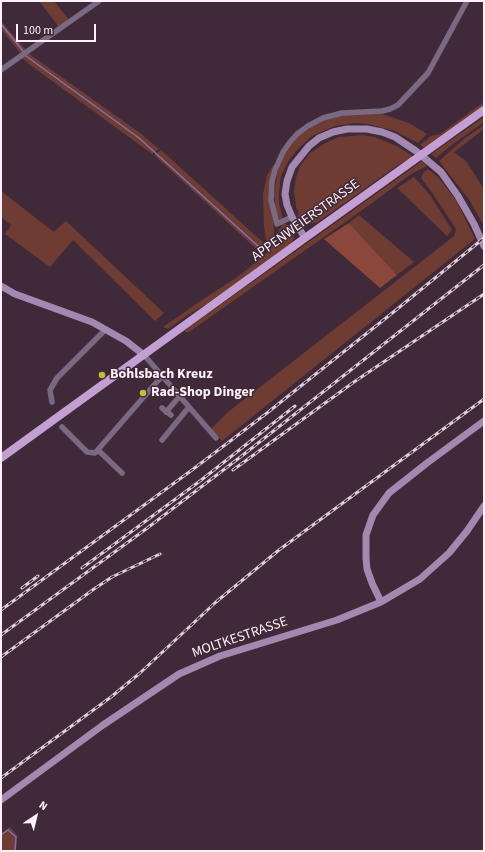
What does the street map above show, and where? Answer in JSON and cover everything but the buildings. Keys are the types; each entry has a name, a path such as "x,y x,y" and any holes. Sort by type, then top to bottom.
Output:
{"main road":[{"name":"APPENWEIERSTRASSE","path":"1,458 484,110"}],"street":[{"path":"1,70 99,1"},
{"path":"292,217 277,224 271,200 272,182 275,170 283,152 290,142 297,134 308,126 323,118 342,113 390,110 398,105 428,73 467,1"},
{"path":"305,238 292,217 287,205 285,194 287,181 292,168 299,157 319,138 333,132 347,129 367,129 382,132 403,142 441,172 458,196 474,224 484,246"},
{"path":"1,286 15,294 92,322 126,341 144,355 216,438"},
{"path":"52,402 50,390 57,378 105,330"},
{"path":"62,427 87,452 95,453 162,376"},
{"path":"166,412 180,396"},
{"path":"162,440 189,407"},
{"path":"381,602 367,569 366,536 373,515 389,493 427,462 484,421"},
{"path":"98,450 122,473"},
{"name":"MOLTKESTRASSE","path":"1,800 103,725 179,674 220,656 337,620 381,602 420,579 449,553 467,531 484,506"}],"shaded area":[{"path":"39,1 54,1 69,20 59,27"},
{"path":"1,21 26,50 21,54 1,29"},
{"path":"28,53 140,133 159,149 152,154 29,64 22,58"},
{"path":"484,102 484,107 426,149 420,145 431,136 440,134"},
{"path":"382,114 409,123 427,134 418,143 395,131 368,124 354,123 335,126 312,136 289,160 281,176 279,203 283,219 280,220 277,218 274,195 278,169 282,158 294,140 323,121 343,115"},
{"path":"484,117 484,122 436,158 431,154"},
{"path":"484,125 484,129 454,152 466,161 484,189 484,226 470,201 439,161 465,138"},
{"path":"362,135 374,137 397,146 414,157 398,165 318,222 308,224 302,221 297,216 299,213 296,207 294,191 300,166 310,153 327,142 339,137"},
{"path":"161,150 267,246 264,227 263,194 267,176 273,165 274,234 268,247 261,253 154,155"},
{"path":"422,161 427,166 411,174 189,332 184,331"},
{"path":"428,169 438,177 456,200 475,239 222,441 211,429 228,412 454,236 456,229 421,178 424,172"},
{"path":"414,177 430,195 452,230 447,236 397,188"},
{"path":"1,191 54,232 66,221 164,313 155,321 73,240 50,267 5,234 11,225 1,217"},
{"path":"359,215 414,262 397,275 349,223"},
{"path":"349,223 397,275 380,288 324,239"},
{"path":"283,224 289,225 293,233 294,238 291,243 207,304 189,314 168,329 163,327 236,278 263,257 276,242 279,230"},
{"path":"10,827 17,835 16,851 1,851 1,833"}],"waterway":[{"path":"1,24 23,51"},
{"path":"26,56 139,138 259,247"},
{"path":"1,835 8,830 16,837 15,851"}],"railway":[{"path":"1,610 267,413 484,238"},
{"path":"1,635 146,529 243,455 484,265"},
{"path":"233,470 354,382 484,294"},
{"path":"1,778 111,697 140,673 216,602 279,550 484,399"},
{"path":"82,568 200,481 295,406"},
{"path":"1,657 112,577 160,554"},
{"path":"22,588 38,576"}],"place":[{"name":"Bohlsbach Kreuz","path":"102,375"},
{"name":"Rad-Shop Dinger","path":"143,393"}]}
